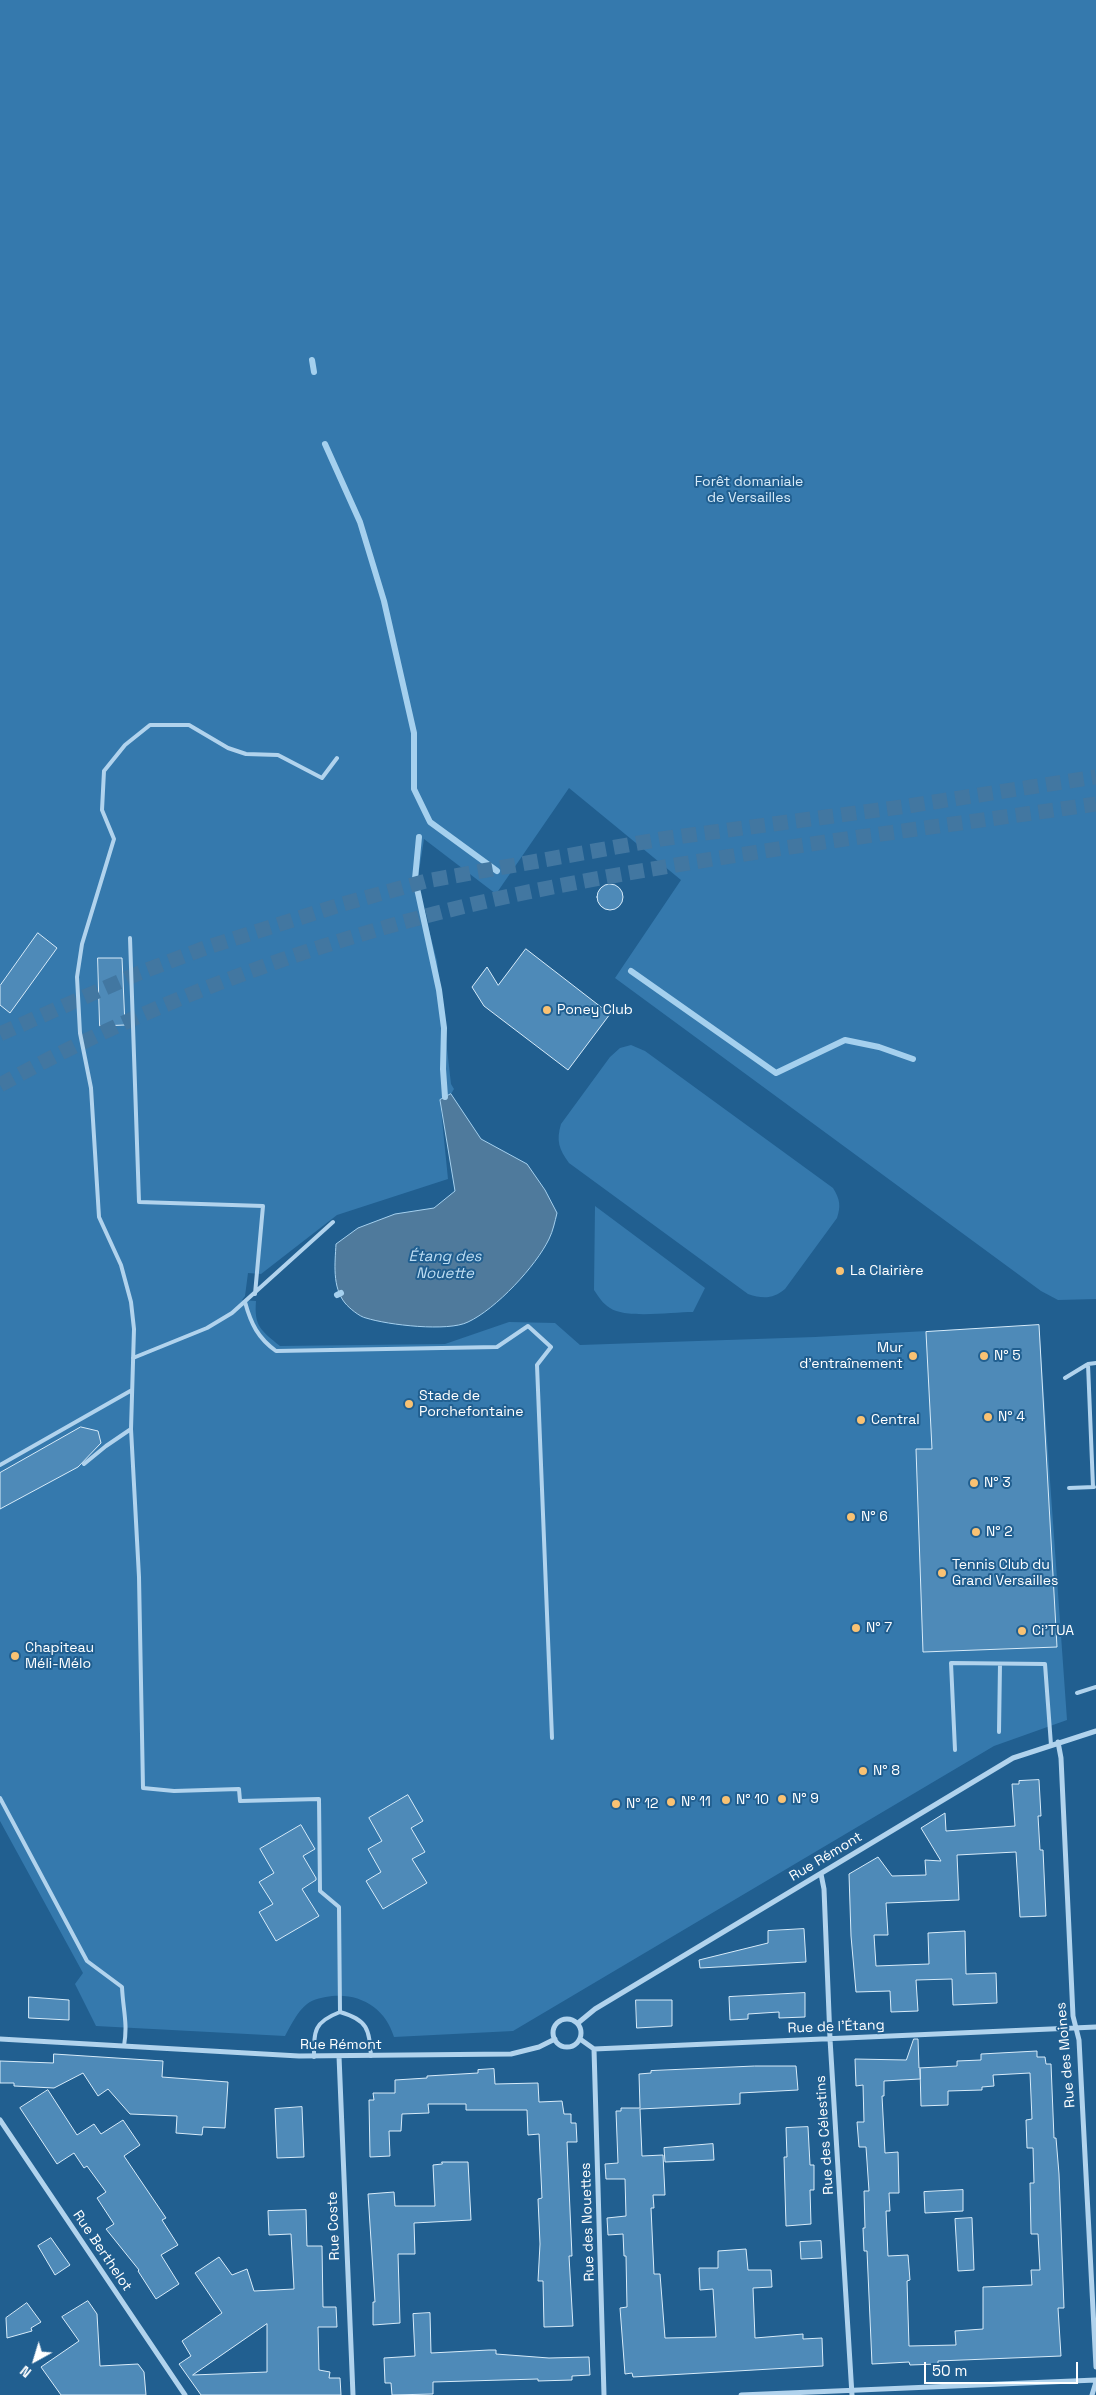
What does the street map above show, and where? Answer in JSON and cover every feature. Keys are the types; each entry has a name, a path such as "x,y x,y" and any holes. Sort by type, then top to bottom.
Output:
{"street":[{"name":"Rue Rémont","path":"578,2024 595,2009 1012,1758 1096,1731"},
{"name":"Rue des Moines","path":"1058,1742 1061,1758 1073,2016 1079,2040 1096,2367"},
{"name":"Rue des Célestins","path":"821,1874 824,1889 830,2039 852,2392"},
{"path":"570,2019 578,2024 581,2030 580,2039 573,2046 566,2047 555,2039 554,2028 558,2022 570,2019"},
{"name":"Rue de l'Étang","path":"594,2049 1096,2027"},
{"name":"Rue Rémont","path":"0,2039 314,2057 511,2054 539,2047 555,2039"},
{"path":"580,2039 594,2049"},
{"name":"Rue des Nouettes","path":"594,2049 604,2395"},
{"name":"Rue Coste","path":"340,2056 352,2395"},
{"name":"Rue Berthelot","path":"0,2120 185,2395"},
{"path":"742,2395 1096,2381 1092,2395"}],"lane":[{"path":"337,758 322,778 278,755 246,754 228,748 190,725 150,725 125,744 104,771 102,810 114,839 82,944 76,977 80,1033 92,1088 99,1217 121,1265 131,1302 134,1329 132,1429 139,1577 142,1788 154,1790 239,1789 240,1801 318,1799 320,1891 338,1908 340,2012"},
{"path":"130,938 139,1202 263,1206 255,1294"},
{"path":"132,1358 208,1328 255,1294 333,1222"},
{"path":"245,1302 251,1323 258,1335 262,1341 276,1351 498,1347 528,1326 550,1347 537,1365 552,1738"},
{"path":"1065,1378 1088,1364 1096,1363"},
{"path":"1069,1488 1095,1487 1088,1364"},
{"path":"0,1465 132,1390"},
{"path":"84,1464 106,1446 132,1429"},
{"path":"955,1750 951,1664 1045,1664 1051,1745"},
{"path":"999,1732 1000,1664"},
{"path":"1077,1693 1096,1687"},
{"path":"0,1798 87,1961 122,1988 123,2010 126,2017 124,2046"},
{"path":"314,2057 314,2034 316,2029 322,2021 340,2012 354,2016 363,2023 369,2033 371,2056"}],"green space":[{"name":"Forêt domaniale de Versailles","path":"0,0 1096,0 1096,1299 1058,1300 1041,1291 615,978 681,880 569,788 496,894 424,839 417,884 437,961 451,1084 454,1089 451,1094 440,1100 448,1179 337,1215 261,1274 248,1273 245,1296 242,1300 256,1301 256,1317 260,1327 280,1346 445,1344 509,1322 555,1323 580,1345 815,1337 1039,1325 1067,1720 994,1746 513,2031 394,2037 385,2018 379,2011 362,2000 343,1996 326,1997 309,2002 297,2015 285,2036 96,2026 75,1984 83,1973 0,1821"},
{"path":"631,1045 645,1051 833,1188 839,1203 837,1218 785,1289 776,1295 758,1297 748,1294 569,1163 566,1158 559,1140 561,1124 610,1057 620,1048"},
{"path":"595,1206 705,1288 693,1312 627,1313 610,1308 603,1302 594,1290"}],"water":[{"name":"Étang des Nouette","path":"451,1094 481,1139 527,1164 545,1190 557,1213 554,1226 543,1250 525,1274 503,1297 479,1316 468,1322 447,1327 433,1327 388,1323 364,1317 347,1305 338,1290 335,1275 336,1244 358,1228 395,1214 434,1208 455,1191 440,1100"}],"building":[{"path":"610,884 619,888 623,897 619,906 610,910 601,906 597,897 601,888"},
{"path":"38,933 57,948 10,1013 0,1005 0,986"},
{"name":"Poney Club","path":"526,949 610,1014 568,1070 484,1006 472,987 487,967 498,985"},
{"path":"98,958 122,958 125,1025 100,1026"},
{"path":"1039,1325 1057,1647 923,1652 916,1449 932,1449 926,1332"},
{"path":"81,1427 98,1431 101,1443 78,1467 0,1509 0,1473"},
{"path":"1039,1780 1041,1816 1038,1816 1040,1850 1043,1850 1046,1916 1020,1917 1016,1852 957,1855 959,1900 886,1903 888,1935 874,1935 876,1966 929,1964 928,1933 965,1931 966,1974 996,1973 997,2003 953,2005 952,1979 916,1980 918,2011 891,2012 890,1991 856,1992 851,1936 849,1874 878,1857 892,1876 926,1875 925,1860 941,1861 921,1828 945,1813 946,1831 1015,1826 1012,1784 1019,1784 1019,1781"},
{"path":"408,1795 423,1821 411,1828 425,1852 412,1859 427,1883 383,1909 366,1881 381,1872 368,1849 382,1841 369,1818"},
{"path":"301,1825 315,1849 303,1856 316,1878 316,1880 302,1889 319,1916 276,1941 259,1912 273,1904 259,1882 274,1873 260,1849"},
{"path":"804,1929 806,1962 700,1968 699,1960 768,1943 768,1931"},
{"path":"805,1993 805,2017 779,2018 779,2012 748,2014 748,2019 730,2020 729,1997"},
{"path":"29,1997 69,2000 69,2020 29,2018"},
{"path":"636,2000 672,2000 672,2026 637,2028"},
{"path":"914,2039 918,2039 919,2068 957,2066 957,2061 981,2060 981,2054 1037,2051 1037,2057 1045,2057 1046,2064 1051,2064 1054,2138 1056,2138 1059,2174 1064,2308 1058,2308 1061,2356 938,2361 938,2364 910,2365 909,2362 872,2364 867,2251 864,2251 863,2228 865,2228 864,2191 869,2191 866,2147 859,2147 857,2122 864,2122 863,2085 856,2086 855,2059 906,2060","holes":["920,2069 921,2106 948,2105 948,2091 982,2090 982,2087 994,2086 993,2075 1030,2073 1032,2119 1026,2120 1027,2148 1033,2148 1034,2183 1030,2183 1031,2234 1038,2234 1040,2270 1031,2270 1032,2285 983,2287 983,2329 955,2331 956,2345 909,2346 907,2281 910,2280 908,2255 888,2256 886,2211 890,2211 889,2193 899,2193 898,2152 885,2153 882,2096 884,2096 884,2081 920,2079"]},
{"path":"54,2054 163,2061 162,2077 228,2082 225,2128 203,2127 202,2135 176,2133 177,2116 130,2114 108,2089 98,2096 83,2073 54,2088 14,2086 14,2083 0,2083 0,2061 53,2063"},
{"path":"796,2066 798,2090 740,2093 740,2104 640,2109 642,2156 663,2155 665,2195 653,2195 654,2208 651,2208 654,2274 660,2274 665,2338 716,2337 713,2289 700,2290 699,2268 718,2268 718,2251 746,2249 748,2270 771,2270 772,2287 753,2288 755,2338 803,2334 803,2339 822,2338 823,2366 633,2377 632,2373 625,2374 620,2308 627,2307 626,2256 624,2256 623,2234 608,2235 607,2218 626,2216 625,2179 606,2179 605,2164 618,2163 616,2111 621,2111 621,2108 640,2108 639,2074 651,2073 651,2071"},
{"path":"494,2069 495,2084 538,2083 539,2102 562,2101 564,2114 571,2114 571,2123 576,2123 577,2142 567,2142 572,2256 569,2256 573,2326 544,2327 543,2281 538,2281 540,2244 538,2199 542,2198 539,2134 528,2135 527,2110 466,2110 466,2104 428,2104 429,2113 402,2114 401,2131 389,2131 390,2156 370,2157 369,2100 374,2100 373,2093 395,2093 395,2080 478,2073 478,2070"},
{"path":"48,2090 77,2135 94,2124 101,2134 123,2120 140,2145 124,2156 166,2218 162,2220 178,2245 161,2255 179,2284 156,2299 139,2270 106,2229 114,2224 97,2198 106,2192 87,2166 84,2168 74,2153 57,2164 20,2108"},
{"path":"302,2107 304,2157 277,2158 275,2109"},
{"path":"808,2127 810,2165 814,2165 814,2190 810,2190 811,2224 786,2226 784,2157 787,2157 786,2128"},
{"path":"713,2144 714,2160 665,2162 664,2148"},
{"path":"442,2162 468,2162 471,2220 414,2223 415,2254 398,2254 400,2323 373,2325 373,2302 375,2302 368,2194 394,2192 395,2206 435,2206 433,2165 442,2164"},
{"path":"963,2190 963,2211 925,2213 924,2192"},
{"path":"306,2210 307,2246 322,2246 323,2307 336,2307 337,2327 318,2327 319,2370 330,2372 329,2378 340,2378 341,2395 201,2395 179,2364 191,2356 182,2341 222,2313 195,2273 219,2257 232,2275 247,2269 254,2291 294,2289 291,2234 269,2235 268,2211","holes":["267,2324 267,2372 193,2375"]},
{"path":"972,2218 974,2270 958,2271 955,2219"},
{"path":"51,2238 70,2265 55,2275 38,2246"},
{"path":"821,2241 822,2258 801,2259 800,2242"},
{"path":"88,2301 97,2314 100,2366 138,2364 144,2372 146,2395 61,2395 41,2367 79,2341 62,2317"},
{"path":"27,2303 41,2322 31,2328 32,2331 7,2338 6,2318"},
{"path":"430,2313 431,2353 496,2350 496,2354 549,2358 589,2357 590,2375 572,2376 572,2380 433,2382 433,2394 392,2395 391,2383 385,2383 384,2358 415,2356 413,2314"}],"waterway":[{"path":"312,360 314,372"},
{"path":"325,444 360,522 384,601 414,733 414,789 430,822 497,871"},
{"path":"419,837 415,879 439,990 444,1028 443,1069 445,1097"},
{"path":"631,971 776,1073 845,1040 879,1047 913,1059"},
{"path":"337,1295 341,1293"}],"tunnel":[{"path":"0,1034 139,973 205,948 343,904 426,881 661,839 908,806 1096,777"},
{"path":"0,1085 65,1051 199,991 339,941 410,920 481,902 621,874 824,842 1096,804"}],"place":[{"name":"Poney Club","path":"547,1010"},
{"name":"La Clairière","path":"840,1271"},
{"name":"Mur d'entraînement","path":"913,1356"},
{"name":"N° 5","path":"984,1356"},
{"name":"Stade de Porchefontaine","path":"409,1404"},
{"name":"N° 4","path":"988,1417"},
{"name":"Central","path":"861,1420"},
{"name":"N° 3","path":"974,1483"},
{"name":"N° 6","path":"851,1517"},
{"name":"N° 2","path":"976,1532"},
{"name":"Tennis Club du Grand Versailles","path":"942,1573"},
{"name":"N° 7","path":"856,1628"},
{"name":"Ci'TUA","path":"1022,1631"},
{"name":"Chapiteau Méli-Mélo","path":"15,1656"},
{"name":"N° 8","path":"863,1771"},
{"name":"N° 9","path":"782,1799"},
{"name":"N° 10","path":"726,1800"},
{"name":"N° 11","path":"671,1802"},
{"name":"N° 12","path":"616,1804"}]}
